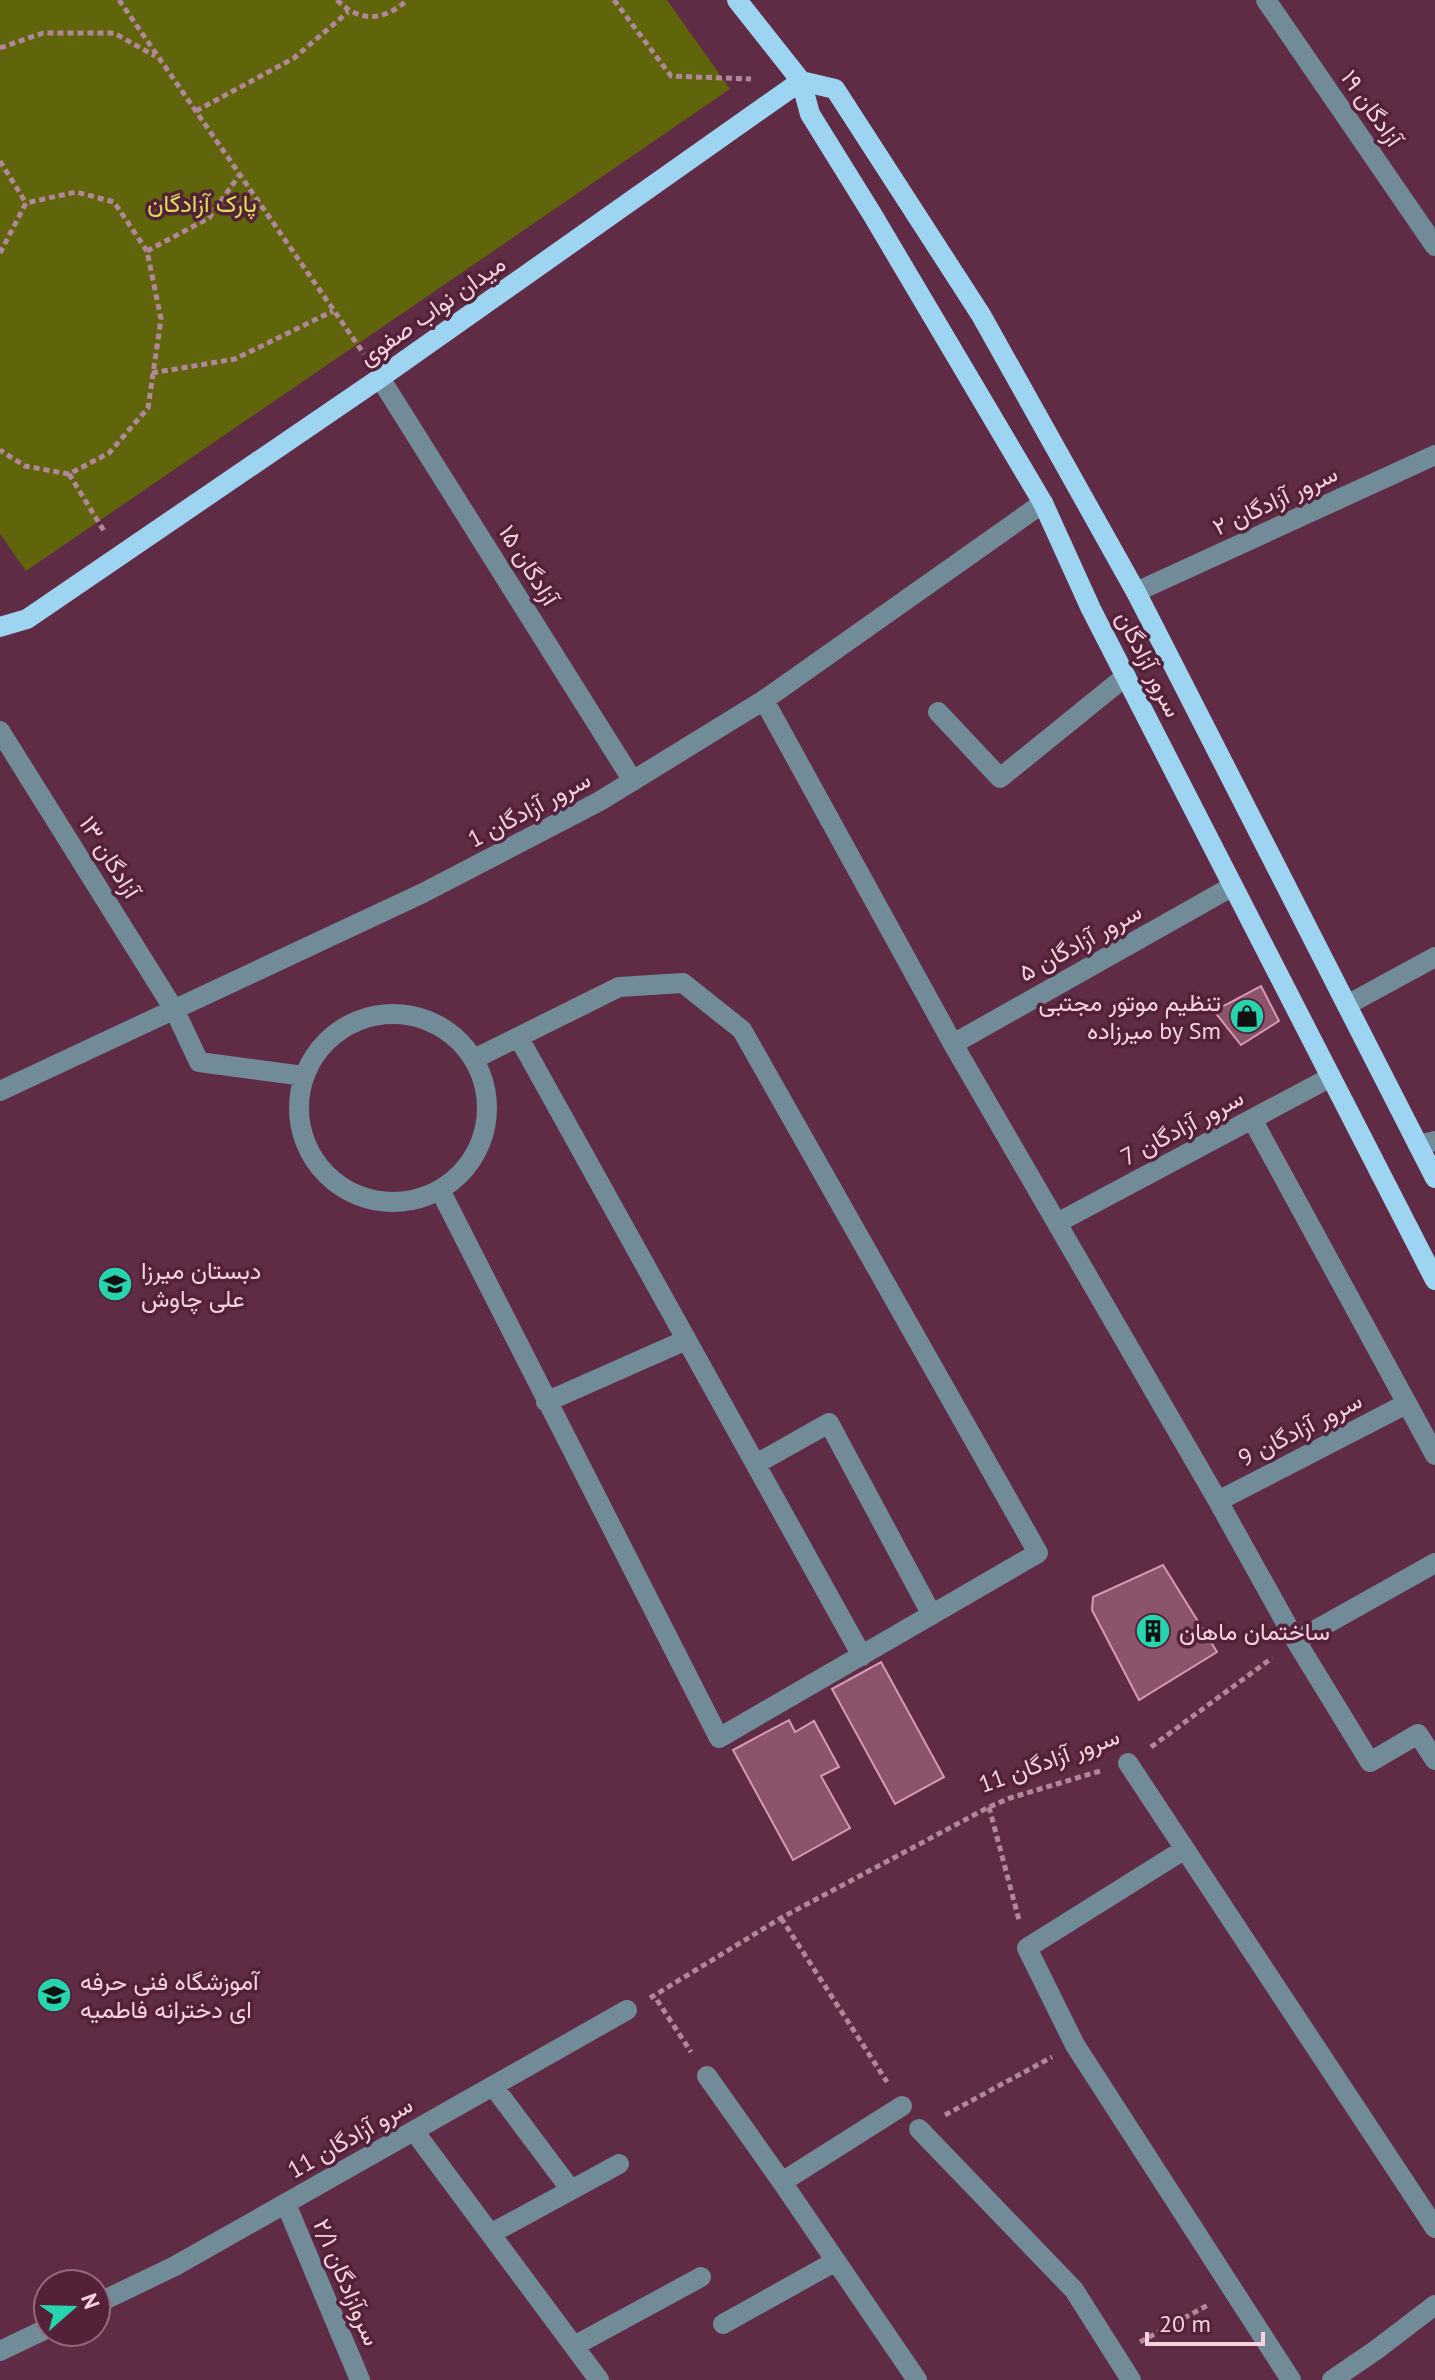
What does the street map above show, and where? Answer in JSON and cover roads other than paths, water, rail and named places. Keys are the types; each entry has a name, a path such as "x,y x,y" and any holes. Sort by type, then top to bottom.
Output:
{"main road":[{"path":"737,0 801,81"},
{"name":"سرور آزادگان","path":"1435,1178 1426,1143 1347,1005 1136,592 981,315 835,89 801,81 810,114 1043,503 1091,609 1435,1280"},
{"name":"میدان نواب صفوی","path":"0,627 27,619 120,556 380,378 801,81"}],"street":[{"name":"آزادگان ۱۹","path":"1266,0 1435,246"},
{"name":"آزادگان ۱۵","path":"380,378 633,781"},
{"name":"سرور آزادگان ۲","path":"1136,592 1435,455"},
{"name":"سرور آزادگان 1","path":"0,1091 423,893 600,801 764,700 1043,503"},
{"path":"938,712 1000,778 1126,676"},
{"path":"764,700 953,1044 1296,1641 1370,1762 1418,1734 1435,1760"},
{"name":"آزادگان ۱۳","path":"0,731 175,1011 199,1062 304,1076"},
{"name":"سرور آزادگان ۵","path":"953,1044 1233,886"},
{"path":"1347,1005 1435,957"},
{"path":"440,1190 719,1738 1038,1553 742,1030 683,983 619,987 474,1059"},
{"path":"400,1013 429,1020 455,1036 474,1059 485,1087 487,1117 479,1146 463,1172 440,1190 409,1201 376,1201 337,1182 321,1168 304,1140 299,1108 304,1076 320,1047 343,1027 371,1016 400,1013"},
{"path":"519,1038 862,1656"},
{"name":"سرور آزادگان 7","path":"1057,1223 1331,1077"},
{"path":"1252,1119 1435,1455"},
{"path":"546,1402 686,1340"},
{"name":"سرور آزادگان 9","path":"1218,1501 1406,1404"},
{"path":"756,1464 829,1423 932,1615"},
{"path":"1296,1641 1435,1563"},
{"path":"1128,1763 1435,2228"},
{"path":"1185,1849 1027,1948 1075,2045 1291,2380"},
{"name":"سرو آزادگان 11","path":"112,2296 175,2266 627,2010"},
{"path":"707,2076 917,2380"},
{"path":"493,2086 571,2190"},
{"path":"782,2182 902,2106"},
{"path":"919,2129 1074,2290 1131,2380"},
{"path":"414,2131 599,2380"},
{"path":"492,2233 619,2164"},
{"name":"۲/۱ سروآزادگان","path":"286,2204 360,2380"},
{"path":"723,2324 836,2261"},
{"path":"574,2346 701,2277"},
{"path":"1332,2380 1435,2305"},
{"path":"0,2351 32,2336"}],"place":[{"name":"تنظیم موتور مجتبی میرزاده by Sm","path":"1247,1016"},
{"name":"دبستان میرزا علی چاوش","path":"115,1284"},
{"name":"ساختمان ماهان","path":"1153,1631"},
{"name":"آموزشگاه فنی حرفه ای دخترانه فاطمیه","path":"54,1995"}],"park label":[{"name":"پارک آزادگان","path":"202,203"}]}
